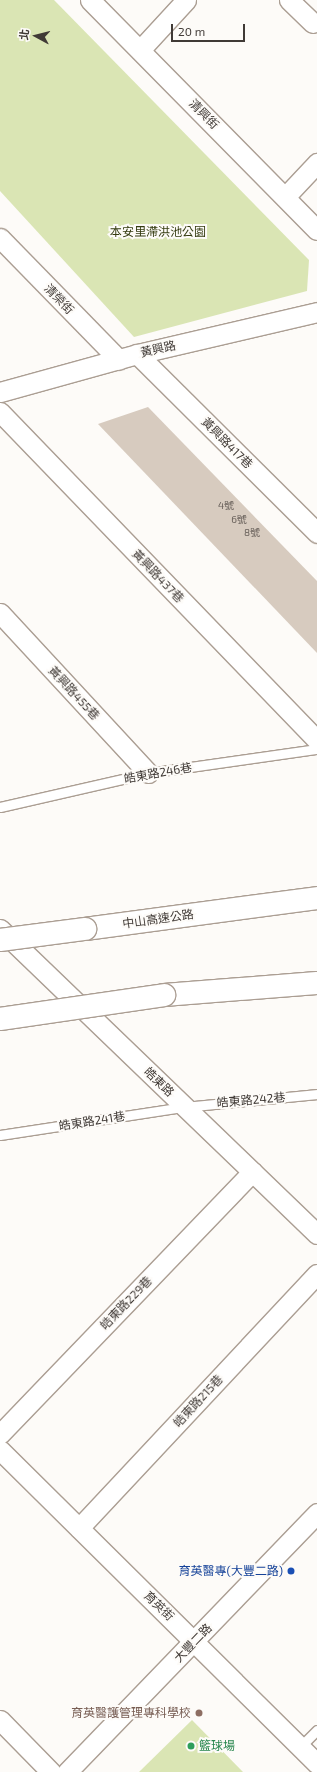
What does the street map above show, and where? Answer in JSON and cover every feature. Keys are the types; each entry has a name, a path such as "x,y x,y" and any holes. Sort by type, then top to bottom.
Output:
{"highway":[{"name":"中山高速公路","path":"0,940 317,898"},
{"path":"0,1019 164,995 317,983"}],"street":[{"name":"清興街","path":"90,0 286,196 317,230"},
{"path":"140,50 186,0"},
{"path":"289,0 313,23"},
{"path":"286,196 317,163"},
{"name":"清榮街","path":"0,238 119,360"},
{"name":"黃興路","path":"0,392 138,354 316,318"},
{"name":"黃興路417巷","path":"138,354 317,533"},
{"name":"黃興路437巷","path":"0,412 317,740"},
{"name":"黃興路455巷","path":"0,612 148,773"},
{"name":"皓東路","path":"0,929 317,1234"},
{"name":"皓東路229巷","path":"0,1434 252,1172"},
{"name":"皓東路215巷","path":"79,1528 317,1274"},
{"name":"育英街","path":"0,1450 195,1641 317,1764"},
{"name":"大豐二路","path":"67,1772 317,1513"},
{"path":"0,1720 51,1772"}],"lane":[{"name":"皓東路246巷","path":"0,807 148,773 317,748"},
{"name":"皓東路242巷","path":"184,1106 317,1094"},
{"name":"皓東路241巷","path":"0,1135 184,1106"},
{"path":"300,1747 317,1730"}],"green space":[{"name":"本安里滯洪池公園","path":"0,0 54,0 309,260 307,291 134,337 0,191"},
{"name":"籃球場","path":"192,1720 243,1772 139,1772"}],"building":[{"path":"148,407 317,581 317,653 98,424"}],"place":[{"name":"育英醫專(大豐二路)","path":"291,1571"},
{"name":"育英醫護管理專科學校","path":"199,1713"},
{"name":"籃球場","path":"191,1746"}]}
